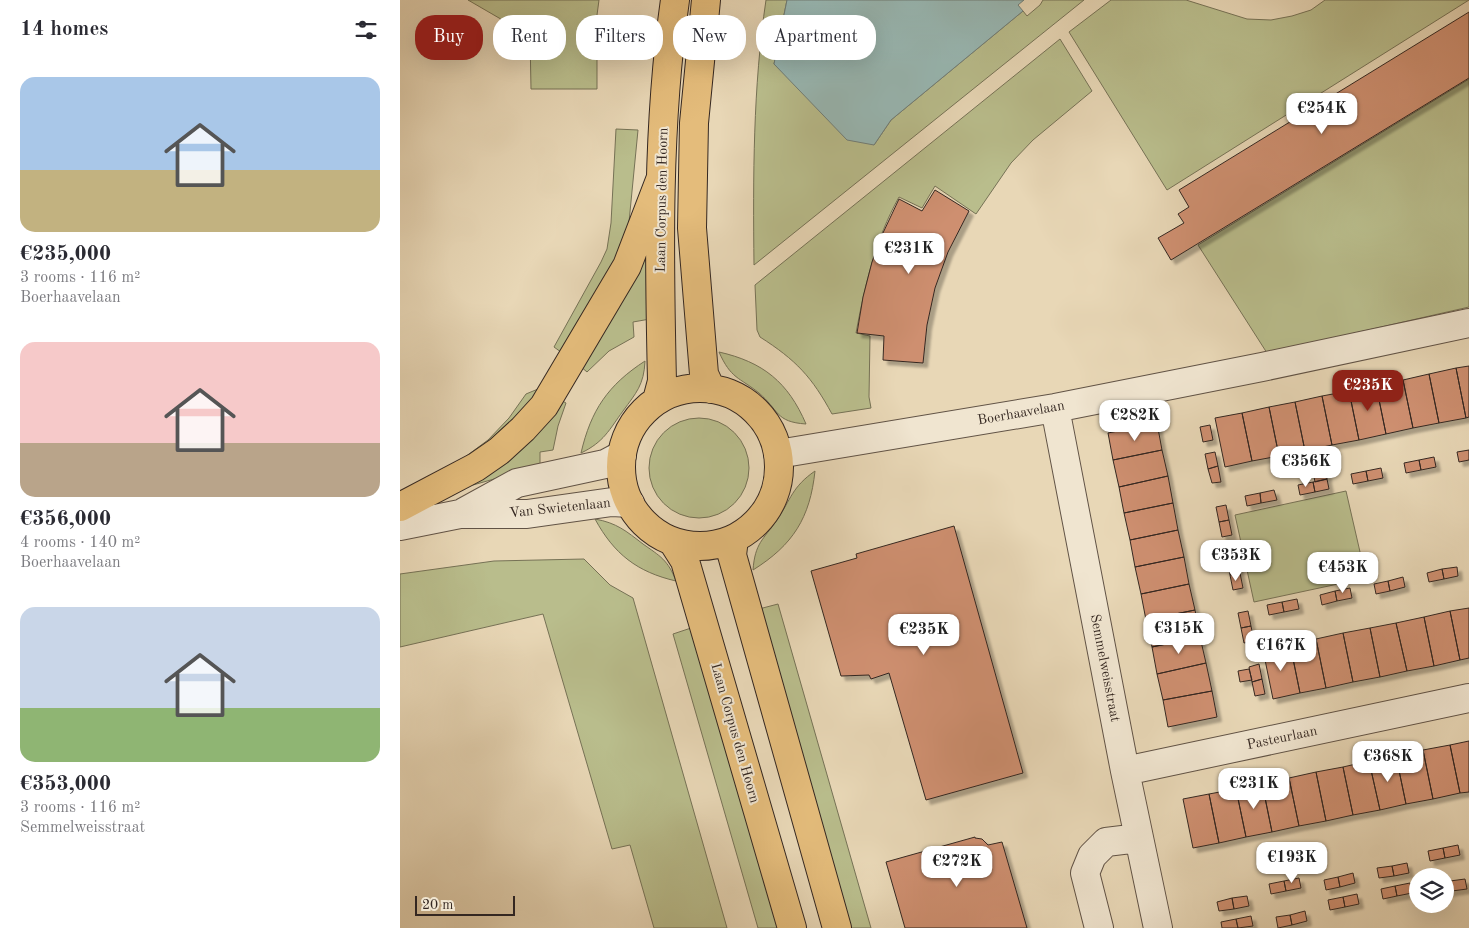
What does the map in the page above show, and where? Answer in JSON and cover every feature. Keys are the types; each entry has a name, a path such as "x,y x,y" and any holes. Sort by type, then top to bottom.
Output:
{"main road":[{"name":"Laan Corpus den Hoorn","path":"658,400 662,381 660,180 667,58 675,0"},
{"path":"706,0 694,123 692,228 704,374 711,389"},
{"path":"400,507 484,462 522,430 544,406 627,266 660,180"},
{"path":"711,389 722,391 740,399 755,411 768,427 778,454 778,475 770,504 758,521 734,539 704,546 673,542 648,527 630,503 623,485 622,454 631,428 643,413 658,400 683,390 711,389"},
{"path":"734,539 732,555 837,928"},
{"name":"Laan Corpus den Hoorn","path":"673,542 685,561 792,928"}],"street":[{"name":"Boerhaavelaan","path":"778,454 1055,408 1469,323"},
{"name":"Semmelweisstraat","path":"1055,408 1125,771 1158,928"},
{"name":"Van Swietenlaan","path":"460,514 517,483 605,464 622,454"},
{"name":"Van Swietenlaan","path":"400,526 460,514 527,514 612,502 630,503"},
{"name":"Pasteurlaan","path":"1125,771 1469,698"},
{"path":"1099,928 1085,873 1092,856 1106,842 1139,838"}],"green space":[{"path":"468,0 599,0 597,15 576,15 576,60 597,60 597,89 531,89 530,60 566,60 566,15 494,15"},
{"path":"766,0 787,0 784,15 764,15"},
{"path":"1043,0 1084,0 754,265 754,165 759,60 775,60 774,64 874,145 891,120 1023,11 1027,16"},
{"path":"1111,0 1186,0 1247,19 1271,20 1311,10 1325,0 1469,0 1167,190 1069,32"},
{"path":"1060,39 1092,91 1033,140 1011,163 976,214 935,186 922,208 899,197 877,246 856,333 870,336 869,397 871,408 832,414 810,379 802,370 760,337 757,330 755,285"},
{"path":"1469,79 1469,307 1267,353 1198,245"},
{"path":"616,129 638,130 626,240 565,355 554,347 607,249 611,223"},
{"path":"647,248 650,319 633,322 634,337 609,351 587,372 580,366"},
{"path":"719,352 749,362 772,376 791,396 806,424 788,421 778,414 759,393 732,373"},
{"path":"645,361 641,383 632,399 605,435 589,449 581,453 590,424 603,400 621,379"},
{"path":"538,389 523,416 472,459 465,457 488,440 509,418 526,394"},
{"path":"559,399 566,403 558,426 553,450 540,452 540,466 473,485 471,480"},
{"path":"699,418 709,419 727,426 741,440 748,458 748,478 741,496 727,510 709,517 699,518 689,517 671,510 657,496 650,478 649,468 650,458 657,440 671,426 689,419"},
{"path":"815,471 809,503 797,529 779,551 753,570 760,542 777,520 801,482"},
{"path":"1346,491 1366,578 1254,602 1235,515"},
{"path":"595,519 621,528 654,552 667,563 676,581 638,567 628,560 610,542"},
{"path":"584,559 610,585 633,598 727,928 654,928 630,845 612,849 543,614 400,647 400,574 494,561"},
{"path":"778,604 871,928 848,928 759,609"},
{"path":"691,628 781,928 758,928 673,634"}],"water":[{"path":"787,0 1024,0 1018,5 1023,11 891,120 874,145 847,140 774,64 775,60 876,60 876,15 784,15"}],"building":[{"path":"1469,12 1469,78 1171,260 1158,238 1184,223 1178,214 1189,207 1179,190"},
{"path":"935,190 969,211 948,252 935,288 927,325 923,363 883,360 884,336 857,333 863,297 872,262 899,199 922,211"},
{"path":"1469,366 1469,417 1466,418 1456,368"},
{"path":"1456,368 1466,418 1439,423 1429,374"},
{"path":"1429,374 1439,423 1413,428 1403,380"},
{"path":"1403,380 1413,428 1386,434 1376,385"},
{"path":"1376,385 1386,434 1359,440 1349,391"},
{"path":"1349,391 1359,440 1332,445 1322,396"},
{"path":"1322,396 1332,445 1305,451 1295,402"},
{"path":"1295,402 1305,451 1279,456 1269,407"},
{"path":"1269,407 1279,456 1252,461 1242,413"},
{"path":"1242,413 1252,461 1225,467 1215,418"},
{"path":"1157,423 1162,450 1113,460 1108,433"},
{"path":"1210,425 1213,440 1203,442 1200,427"},
{"path":"1162,450 1168,476 1119,487 1113,460"},
{"path":"1469,450 1469,460 1459,462 1457,452"},
{"path":"1215,452 1218,466 1208,469 1205,454"},
{"path":"1434,457 1436,467 1421,470 1419,460"},
{"path":"1419,460 1421,470 1406,473 1404,463"},
{"path":"1218,466 1221,482 1212,483 1208,469"},
{"path":"1381,468 1383,478 1368,481 1366,471"},
{"path":"1366,471 1368,481 1353,484 1351,474"},
{"path":"1327,474 1327,479 1315,482 1314,477"},
{"path":"1168,476 1173,503 1124,513 1119,487"},
{"path":"1327,479 1329,489 1315,492 1313,482"},
{"path":"1313,482 1315,492 1300,495 1298,485"},
{"path":"1274,490 1277,500 1261,503 1260,493"},
{"path":"1260,493 1261,503 1247,506 1245,496"},
{"path":"1173,503 1178,530 1130,540 1124,513"},
{"path":"1226,505 1229,520 1219,522 1216,507"},
{"path":"1229,520 1232,535 1222,537 1219,522"},
{"path":"954,526 1023,773 926,800 889,673 871,679 869,675 841,676 811,571 857,558 856,554"},
{"path":"1178,530 1184,557 1135,567 1130,540"},
{"path":"1184,557 1189,584 1141,594 1135,567"},
{"path":"1237,558 1240,573 1230,575 1227,560"},
{"path":"1457,567 1458,576 1444,579 1442,569"},
{"path":"1442,569 1444,579 1429,582 1427,573"},
{"path":"1240,573 1243,588 1233,590 1230,575"},
{"path":"1403,577 1405,587 1390,591 1388,581"},
{"path":"1388,581 1390,591 1376,594 1374,584"},
{"path":"1189,584 1195,610 1146,620 1141,594"},
{"path":"1350,588 1352,598 1337,601 1335,591"},
{"path":"1335,591 1337,601 1322,605 1320,595"},
{"path":"1297,599 1299,609 1284,612 1282,602"},
{"path":"1282,602 1284,612 1269,615 1267,605"},
{"path":"1469,608 1469,658 1460,660 1450,611"},
{"path":"1195,610 1200,637 1152,647 1146,620"},
{"path":"1248,611 1251,626 1241,628 1238,613"},
{"path":"1450,611 1460,660 1434,666 1424,617"},
{"path":"1424,617 1434,666 1407,671 1396,623"},
{"path":"1396,623 1407,671 1380,677 1370,628"},
{"path":"1251,626 1254,641 1244,643 1241,628"},
{"path":"1370,628 1380,677 1353,682 1343,633"},
{"path":"1343,633 1353,682 1326,688 1316,639"},
{"path":"1200,637 1206,663 1157,674 1152,647"},
{"path":"1316,639 1326,688 1300,693 1290,644"},
{"path":"1290,644 1300,693 1273,699 1263,650"},
{"path":"1206,663 1212,691 1163,700 1157,674"},
{"path":"1259,664 1262,679 1252,682 1249,667"},
{"path":"1249,669 1252,680 1240,682 1238,671"},
{"path":"1262,679 1265,694 1255,696 1252,682"},
{"path":"1212,691 1217,717 1168,727 1163,700"},
{"path":"1469,741 1469,792 1460,793 1450,745"},
{"path":"1450,745 1460,793 1433,799 1423,750"},
{"path":"1423,750 1433,799 1406,804 1396,756"},
{"path":"1396,756 1406,804 1380,810 1369,761"},
{"path":"1369,761 1380,810 1353,815 1343,767"},
{"path":"1343,767 1353,815 1326,821 1316,772"},
{"path":"1316,772 1326,821 1299,826 1289,778"},
{"path":"1289,778 1299,826 1272,832 1262,783"},
{"path":"1262,783 1272,832 1246,837 1236,789"},
{"path":"1236,789 1246,837 1219,843 1209,794"},
{"path":"1209,794 1219,843 1193,848 1183,799"},
{"path":"975,837 982,839 988,845 1002,842 1027,928 905,928 886,862"},
{"path":"1458,845 1460,855 1445,858 1443,848"},
{"path":"1443,848 1445,858 1430,861 1428,851"},
{"path":"1407,863 1409,873 1394,876 1392,866"},
{"path":"1392,866 1394,876 1379,878 1377,868"},
{"path":"1353,873 1355,883 1340,887 1338,877"},
{"path":"1338,877 1340,887 1326,890 1324,880"},
{"path":"1299,878 1301,888 1286,891 1284,881"},
{"path":"1465,879 1467,889 1454,891 1454,880"},
{"path":"1284,881 1286,891 1271,894 1269,884"},
{"path":"1409,883 1409,894 1397,896 1395,886"},
{"path":"1395,886 1397,896 1383,899 1381,889"},
{"path":"1357,894 1359,904 1345,907 1343,897"},
{"path":"1247,896 1249,906 1234,909 1232,898"},
{"path":"1343,897 1345,907 1330,910 1328,900"},
{"path":"1232,898 1234,909 1219,911 1217,902"},
{"path":"1305,911 1307,921 1292,925 1290,915"},
{"path":"1290,915 1292,925 1278,928 1276,917"},
{"path":"1251,916 1253,926 1238,928 1236,919"},
{"path":"1236,919 1238,928 1222,928 1221,922"}]}
